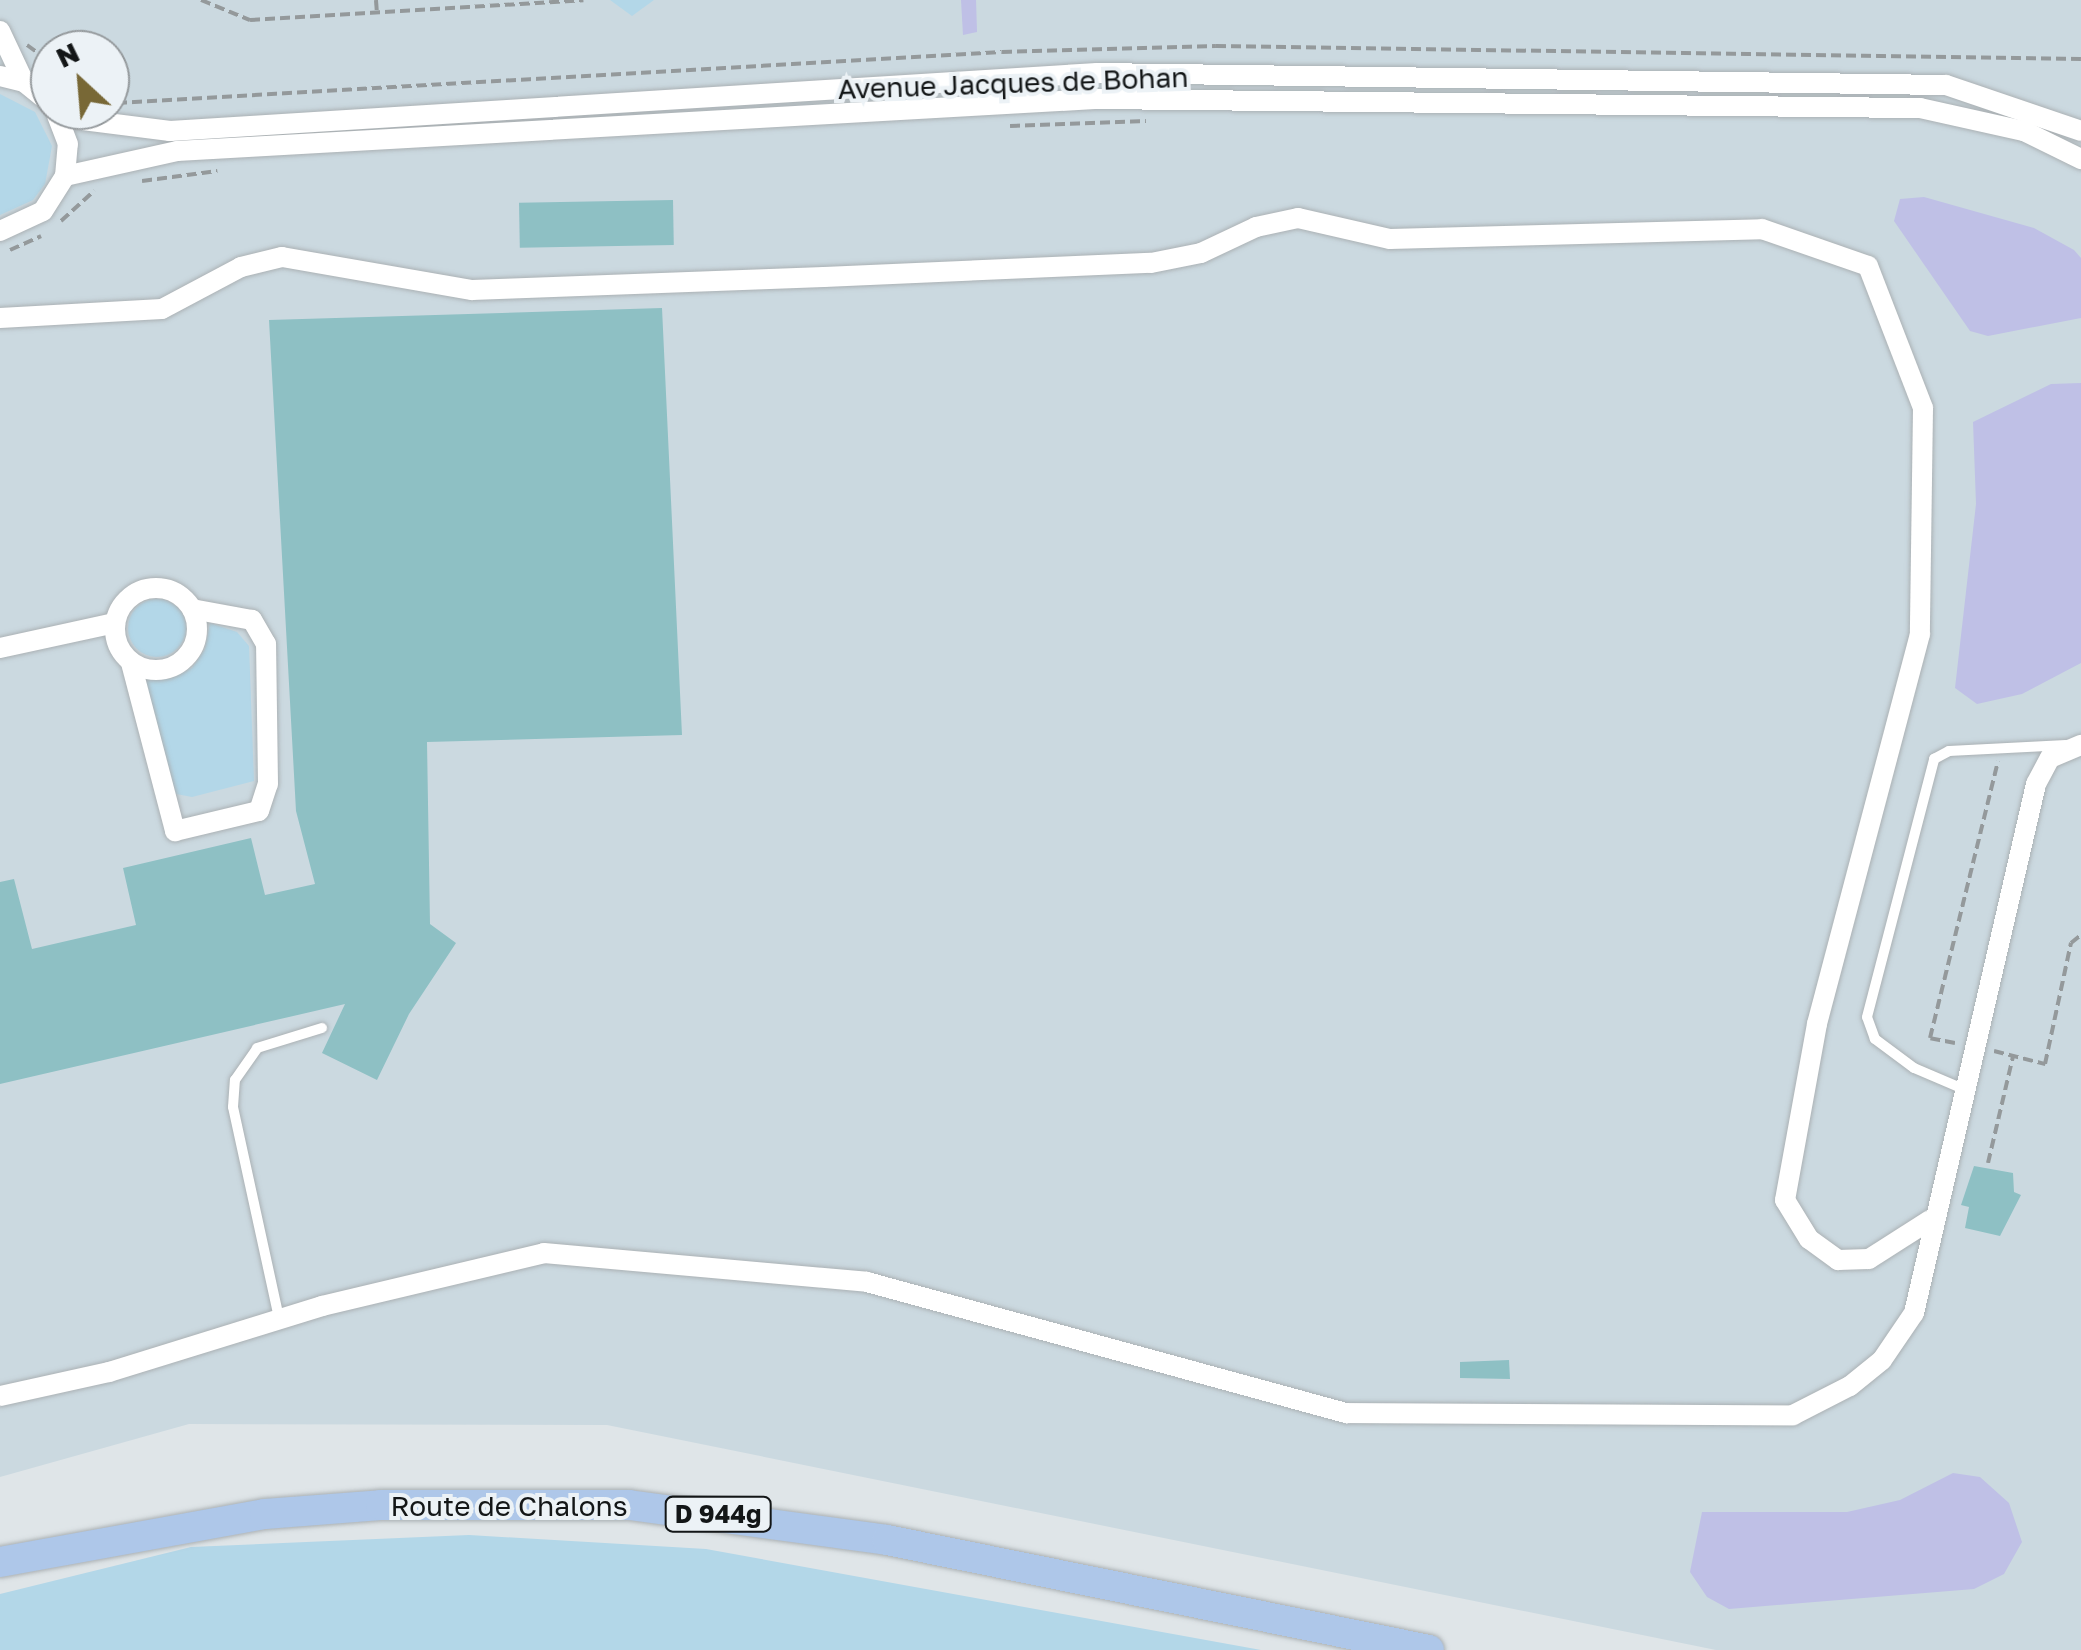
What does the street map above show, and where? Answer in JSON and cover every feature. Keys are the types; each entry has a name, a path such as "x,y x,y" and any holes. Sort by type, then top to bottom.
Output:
{"main road":[{"name":"Route de Chalons","path":"0,1562 265,1514 382,1505 629,1505 887,1540 1429,1650"}],"street":[{"path":"0,31 30,87"},
{"name":"Avenue Jacques de Bohan","path":"130,124 170,131 1097,74 1946,86 2081,131"},
{"path":"0,76 24,82"},
{"name":"Avenue Jacques de Bohan","path":"65,176 177,151 1095,100 1920,108 2024,131 2081,159"},
{"path":"0,230 43,211 65,176 68,144 63,130"},
{"path":"0,318 162,309 241,266 282,257 472,290 824,277 1151,263 1202,253 1256,227 1298,218 1390,238 1762,230 1868,266 1923,408 1920,634 1817,1024 1785,1200 1809,1239 1838,1260 1869,1258 1930,1220"},
{"path":"132,662 158,671 184,660 197,636 192,609 179,595 153,588 128,599 115,623 117,645 132,662 175,832 259,811 268,784 266,644 252,620 192,609"},
{"path":"0,648 115,623"},
{"path":"0,1396 109,1372 279,1319 544,1253 867,1282 1346,1413 1793,1416 1850,1386 1882,1360 1914,1313 1930,1220 2036,784 2050,758 2079,745"}],"lane":[{"path":"1961,1088 1914,1068 1875,1039 1867,1017 1934,758 1950,751 2079,745"},
{"path":"279,1319 233,1107 236,1080 257,1048 322,1028"}],"path":[{"path":"201,0 250,20 582,0"},
{"path":"376,0 377,12"},
{"path":"991,126 1165,121"},
{"path":"140,181 218,170"},
{"path":"0,252 26,246 101,186"},
{"path":"1988,1163 2012,1056"}],"shaded area":[{"path":"0,0 2081,0 2081,1650 1716,1650 607,1425 189,1424 0,1477"},
{"path":"610,0 654,0 632,16"},
{"path":"961,0 976,0 977,32 963,35"},
{"path":"0,94 30,109 30,130 44,130 52,146 45,184 33,200 0,215"},
{"path":"1924,197 2034,228 2074,250 2081,258 2081,318 1988,336 1970,331 1894,221 1900,199"},
{"path":"2081,383 2081,663 2022,694 1977,704 1955,688 1976,504 1973,422 2051,384"},
{"path":"157,599 178,607 186,628 178,649 157,657 136,649 128,628 136,607"},
{"path":"210,623 237,632 249,646 254,781 192,797 171,793 143,679 169,679 192,668 205,649"},
{"path":"1953,1473 1980,1477 2009,1503 2022,1542 2004,1574 1974,1589 1729,1609 1707,1597 1690,1572 1702,1512 1847,1512 1900,1500"},
{"path":"469,1535 706,1549 1261,1650 0,1650 0,1594 191,1547"}],"building":[{"path":"673,200 674,245 520,248 519,203"},
{"path":"662,308 682,735 427,742 430,924 456,943 409,1014 377,1080 322,1053 345,1004 0,1084 0,882 14,879 32,949 136,925 123,868 251,838 265,895 315,884 296,811 269,320"},
{"path":"1974,1166 2013,1173 2014,1192 2021,1195 2000,1236 1965,1228 1969,1207 1961,1205"},
{"path":"1509,1360 1510,1379 1460,1378 1460,1362"}]}
